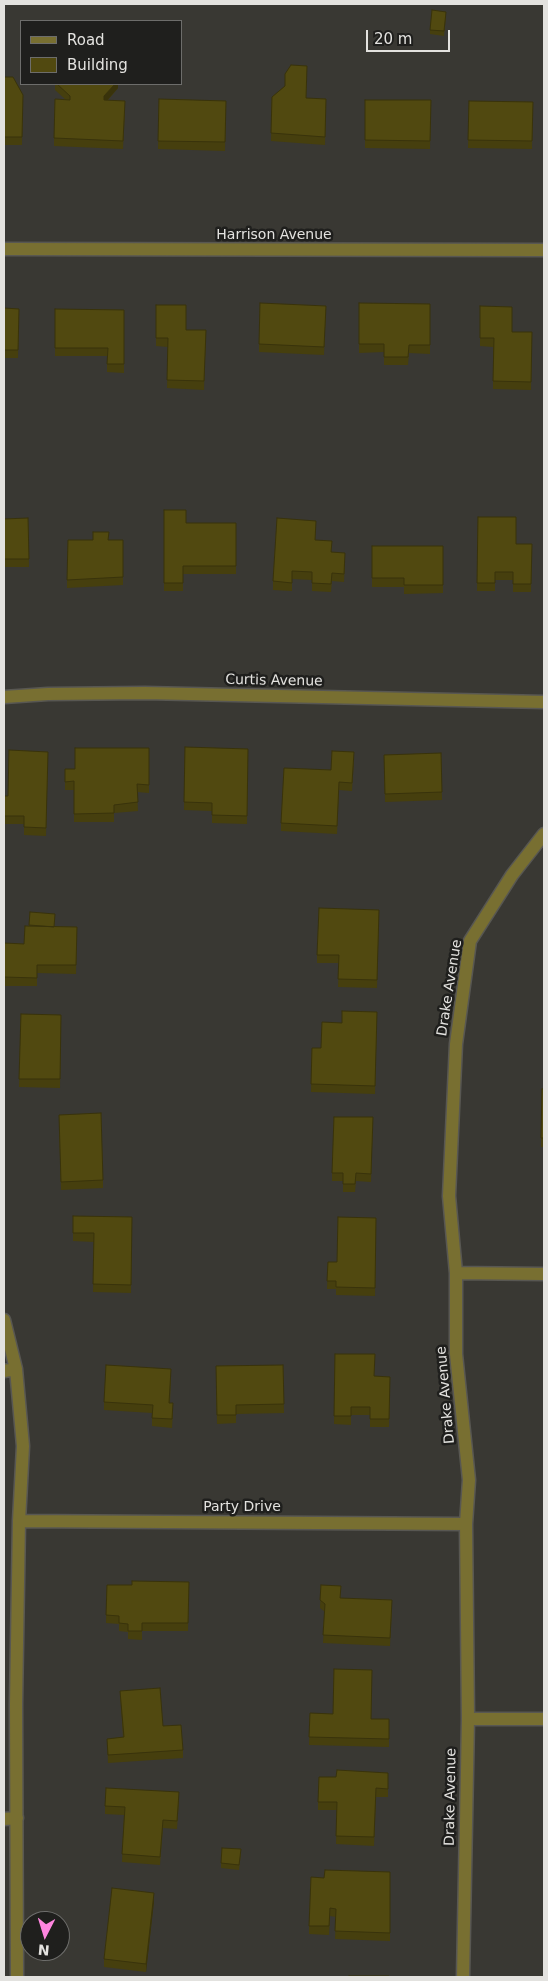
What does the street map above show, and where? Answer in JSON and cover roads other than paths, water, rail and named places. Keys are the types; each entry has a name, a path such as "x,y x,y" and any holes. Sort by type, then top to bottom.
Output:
{"street":[{"name":"Harrison Avenue","path":"4,249 544,250"},
{"name":"Curtis Avenue","path":"4,697 48,694 145,693 544,702"},
{"name":"Drake Avenue","path":"462,1977 468,1719 466,1524 470,1480 456,1354 456,1273 449,1196 456,1044 470,941 512,875 544,834"},
{"path":"456,1273 544,1274"},
{"path":"4,1320 10,1370 23,1446 19,1521 17,1977"},
{"name":"Party Drive","path":"19,1521 466,1524"},
{"path":"468,1719 544,1719"},
{"path":"4,1819 17,1818"}]}
